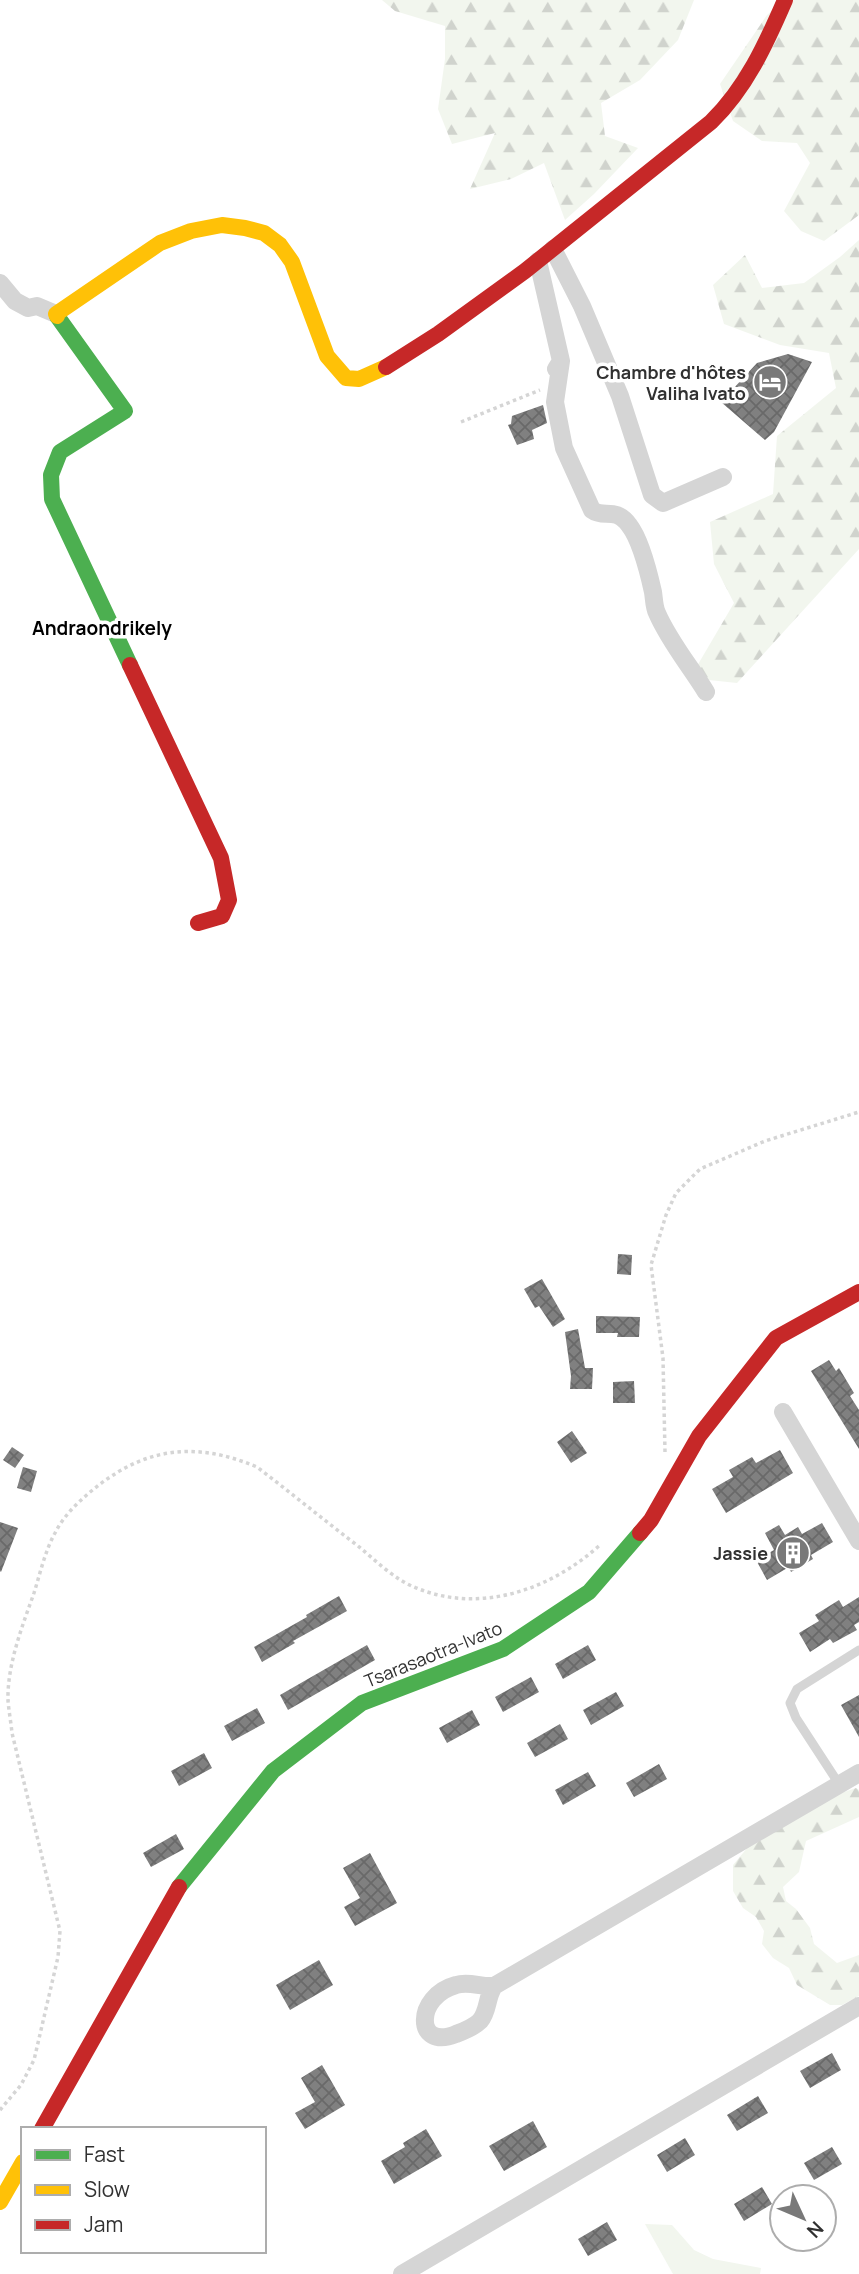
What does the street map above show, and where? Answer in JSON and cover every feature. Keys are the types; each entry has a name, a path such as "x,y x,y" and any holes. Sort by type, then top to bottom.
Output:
{"street":[{"path":"56,314 160,243 191,231 222,225 246,228 264,233 280,245 292,262 327,356 346,378 359,379 384,368 439,334 538,261 694,137 727,106 773,29 785,0"},
{"path":"553,249 582,306 620,396 652,495 663,503 723,477"},
{"path":"538,261 559,365 555,402 564,448 592,510 598,514 614,513 628,523 634,533 653,589 655,611 706,692"},
{"path":"0,283 15,301 28,308 37,306 56,314 125,411 60,452 51,475 52,499 221,858 229,900 222,916 198,923"},
{"name":"Tsarasaotra-Ivato","path":"43,2127 183,1879 272,1771 362,1703 503,1649 589,1592 651,1520 699,1436 776,1338 859,1292"},
{"path":"783,1412 859,1541"},
{"path":"494,1986 859,1773"},
{"path":"402,2274 859,2006"},
{"path":"0,2202 21,2165"}],"lane":[{"path":"839,1784 796,1718 790,1703 797,1689 859,1650"}],"path":[{"path":"461,422 542,390 559,365"},
{"path":"665,1459 663,1358 651,1265 666,1215 677,1193 700,1169 765,1141 859,1112"},
{"path":"0,2110 21,2085 34,2060 58,1957 60,1931 12,1733 8,1700 11,1671 27,1613 55,1532 74,1506 110,1476 153,1455 190,1451 234,1458 257,1467 412,1587 449,1598 506,1596 545,1583 582,1562 608,1537"}],"green space":[{"path":"382,0 694,0 678,40 640,80 601,103 605,136 638,148 565,220 544,163 511,179 470,189 495,133 452,144 438,109 445,59 445,26 395,11"},
{"path":"785,0 859,0 859,215 824,241 801,231 784,211 810,163 797,143 762,141 733,121 720,84 767,15"},
{"path":"859,240 859,549 737,683 690,678 734,603 714,564 710,522 773,494 777,436 836,388 829,353 780,345 724,324 713,285 745,255 762,288 804,283"},
{"path":"856,1788 859,1790 859,1817 806,1841 799,1872 783,1887 786,1901 796,1909 810,1928 814,1944 837,1963 859,1955 859,1996 842,2005 830,2005 797,1985 789,1968 773,1958 762,1944 764,1931 756,1917 743,1908 733,1891 733,1865 748,1847 832,1796"},
{"path":"645,2224 672,2225 694,2250 713,2259 761,2268 760,2274 673,2274"}],"building":[{"name":"Chambre d'hôtes Valiha Ivato","path":"788,354 812,362 774,432 765,440 721,402 757,363"},
{"path":"543,405 547,423 532,430 534,439 517,445 508,425 511,424 512,416"},
{"path":"618,1254 632,1255 631,1275 617,1274"},
{"path":"542,1279 565,1319 553,1327 539,1306 535,1308 524,1289"},
{"path":"596,1316 640,1317 639,1337 596,1333"},
{"path":"578,1329 585,1368 593,1368 592,1389 570,1389 571,1376 565,1332"},
{"path":"829,1360 836,1371 839,1368 854,1393 850,1396 859,1410 859,1449 811,1371"},
{"path":"634,1381 635,1403 613,1403 613,1382"},
{"path":"572,1431 587,1453 571,1463 557,1442"},
{"path":"12,1447 24,1455 15,1468 3,1460"},
{"path":"780,1450 793,1473 726,1513 712,1489 733,1477 729,1470 752,1457 756,1463"},
{"path":"23,1467 37,1471 31,1492 17,1488"},
{"path":"0,1522 18,1528 1,1572 0,1571"},
{"name":"Jassie","path":"822,1523 833,1542 811,1555 813,1559 791,1572 789,1567 767,1580 756,1560 774,1550 765,1533 779,1525 785,1535 798,1527 802,1534"},
{"path":"339,1596 347,1611 262,1662 254,1647"},
{"path":"859,1597 859,1622 854,1625 857,1630 833,1643 830,1639 810,1652 799,1633 819,1621 815,1615 839,1600 843,1607"},
{"path":"367,1645 375,1660 288,1710 280,1695"},
{"path":"588,1645 596,1660 563,1679 555,1664"},
{"path":"531,1677 539,1692 503,1712 495,1697"},
{"path":"616,1692 624,1706 591,1725 583,1710"},
{"path":"859,1695 859,1737 841,1705"},
{"path":"257,1708 265,1723 232,1741 224,1726"},
{"path":"472,1710 480,1725 447,1743 439,1728"},
{"path":"560,1724 568,1739 535,1757 527,1743"},
{"path":"204,1753 212,1768 179,1786 171,1771"},
{"path":"659,1764 667,1779 634,1797 626,1783"},
{"path":"588,1772 596,1786 563,1805 555,1790"},
{"path":"176,1834 184,1849 151,1867 143,1853"},
{"path":"370,1853 397,1903 355,1926 344,1907 360,1898 343,1868"},
{"path":"319,1960 333,1985 290,2010 276,1985"},
{"path":"832,2053 841,2070 810,2088 800,2071"},
{"path":"322,2065 345,2105 305,2129 295,2113 315,2102 301,2078"},
{"path":"758,2096 768,2113 737,2131 727,2115"},
{"path":"533,2121 547,2147 504,2171 489,2146"},
{"path":"426,2129 442,2156 394,2184 381,2161 405,2147 403,2143"},
{"path":"685,2138 695,2155 667,2172 657,2155"},
{"path":"832,2147 842,2164 814,2180 804,2163"},
{"path":"762,2187 768,2197 768,2206 744,2221 734,2204"},
{"path":"607,2222 617,2240 588,2256 578,2239"}],"traffic: fast":[{"path":"57,316 125,411 60,452 51,475 52,499 130,665"},
{"path":"179,1887 273,1771 362,1703 503,1649 589,1592 640,1533"}],"traffic: slow":[{"path":"57,316 56,314 160,243 191,231 222,225 245,228 264,233 280,245 292,262 327,356 346,378 359,379 386,367"},
{"path":"0,2202 21,2165"}],"traffic: jam":[{"path":"386,367 438,334 525,271 711,122 745,80 785,0"},
{"path":"130,665 221,858 229,900 222,916 198,923"},
{"path":"640,1533 651,1520 699,1436 776,1338 859,1292"},
{"path":"43,2127 179,1887"}],"place":[{"name":"Chambre d'hôtes Valiha Ivato","path":"770,382"},
{"name":"Jassie","path":"793,1553"}],"district":[{"name":"Andraondrikely","path":"102,628"}]}
